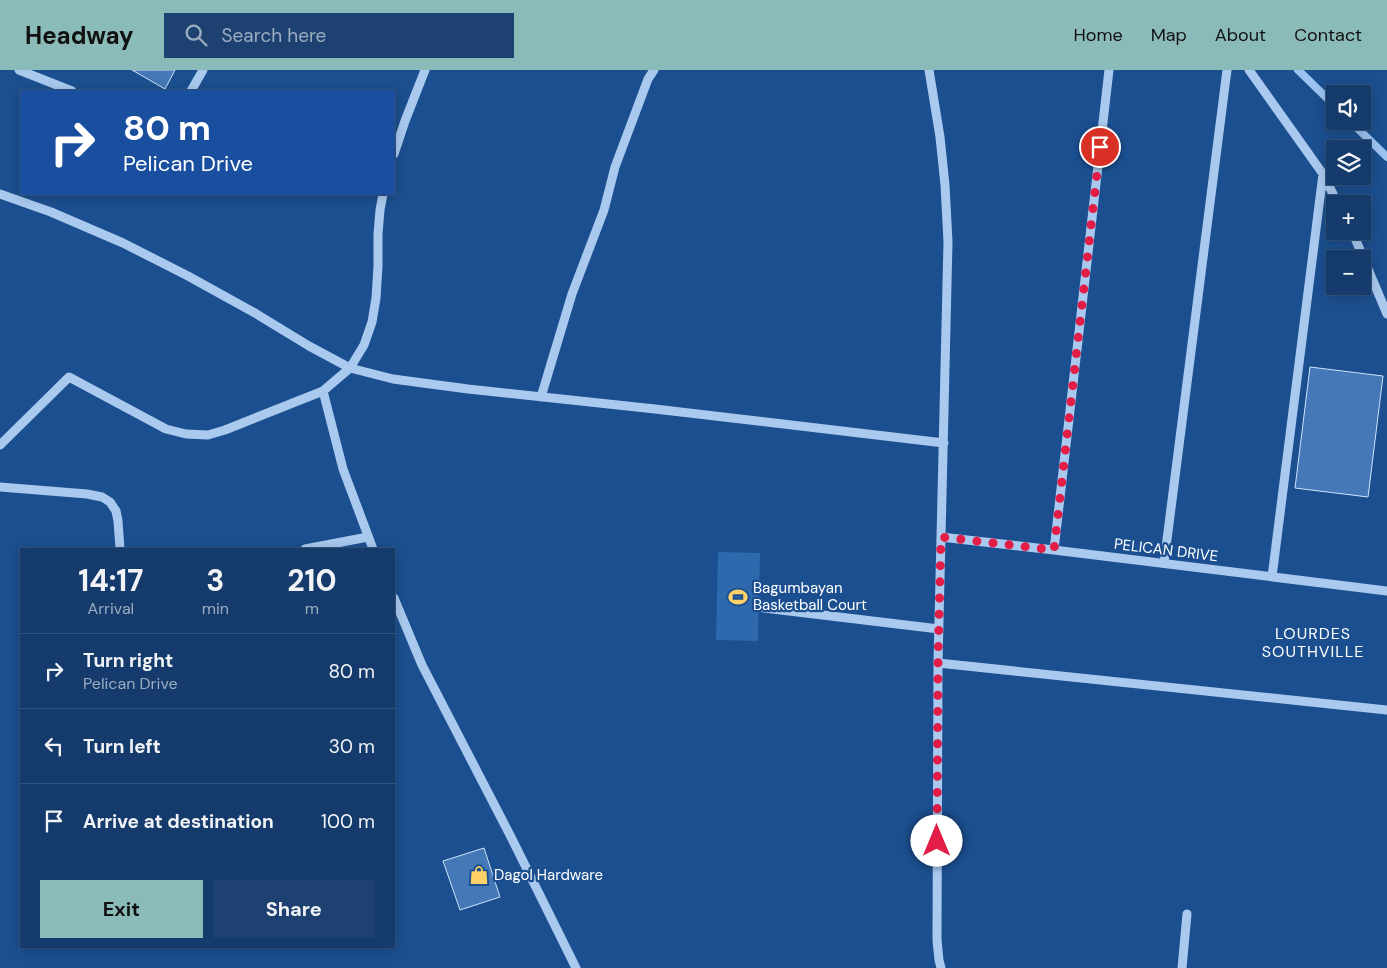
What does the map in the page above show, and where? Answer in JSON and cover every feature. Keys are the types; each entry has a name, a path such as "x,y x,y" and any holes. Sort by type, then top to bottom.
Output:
{"street":[{"path":"19,70 69,90"},
{"path":"192,90 203,70"},
{"path":"395,151 404,121 425,70"},
{"path":"542,397 572,294 604,210 615,167 648,79 654,70"},
{"path":"929,70 946,185 947,278 938,662 937,940 941,968"},
{"path":"1054,550 1109,70"},
{"path":"1164,563 1227,70"},
{"path":"1249,70 1323,174 1334,195"},
{"path":"1272,577 1323,174"},
{"path":"0,194 52,212 123,243 188,276 350,368 393,379 468,390 655,409 944,443"},
{"path":"0,445 70,377 166,429 186,434 208,435 226,430 323,391 350,368 364,344 372,322 376,298 378,234 383,195"},
{"path":"1356,240 1387,314"},
{"path":"323,391 343,469 373,548"},
{"path":"0,487 87,494 102,497 110,502 116,511 120,548"},
{"path":"310,548 368,537"},
{"name":"PELICAN DRIVE","path":"941,537 1387,591"},
{"path":"395,600 422,665 576,968"},
{"path":"764,608 939,630"},
{"path":"938,662 1387,710"},
{"path":"1182,968 1187,914"}],"shaded area":[{"name":"Bagumbayan Basketball Court","path":"718,552 760,553 758,641 716,640"}],"building":[{"path":"132,70 175,70 165,89"},
{"path":"1310,367 1383,376 1368,497 1295,488"},
{"path":"484,848 500,897 460,910 443,861"}],"waterway":[{"path":"1298,70 1326,97"},
{"path":"1359,130 1387,157"}],"place":[{"name":"Bagumbayan Basketball Court","path":"738,597"},
{"name":"Dagol Hardware","path":"479,875"}],"district":[{"name":"LOURDES SOUTHVILLE","path":"1313,642"}],"route":[{"path":"937,841 941,537 1054,550 1100,147"}]}
